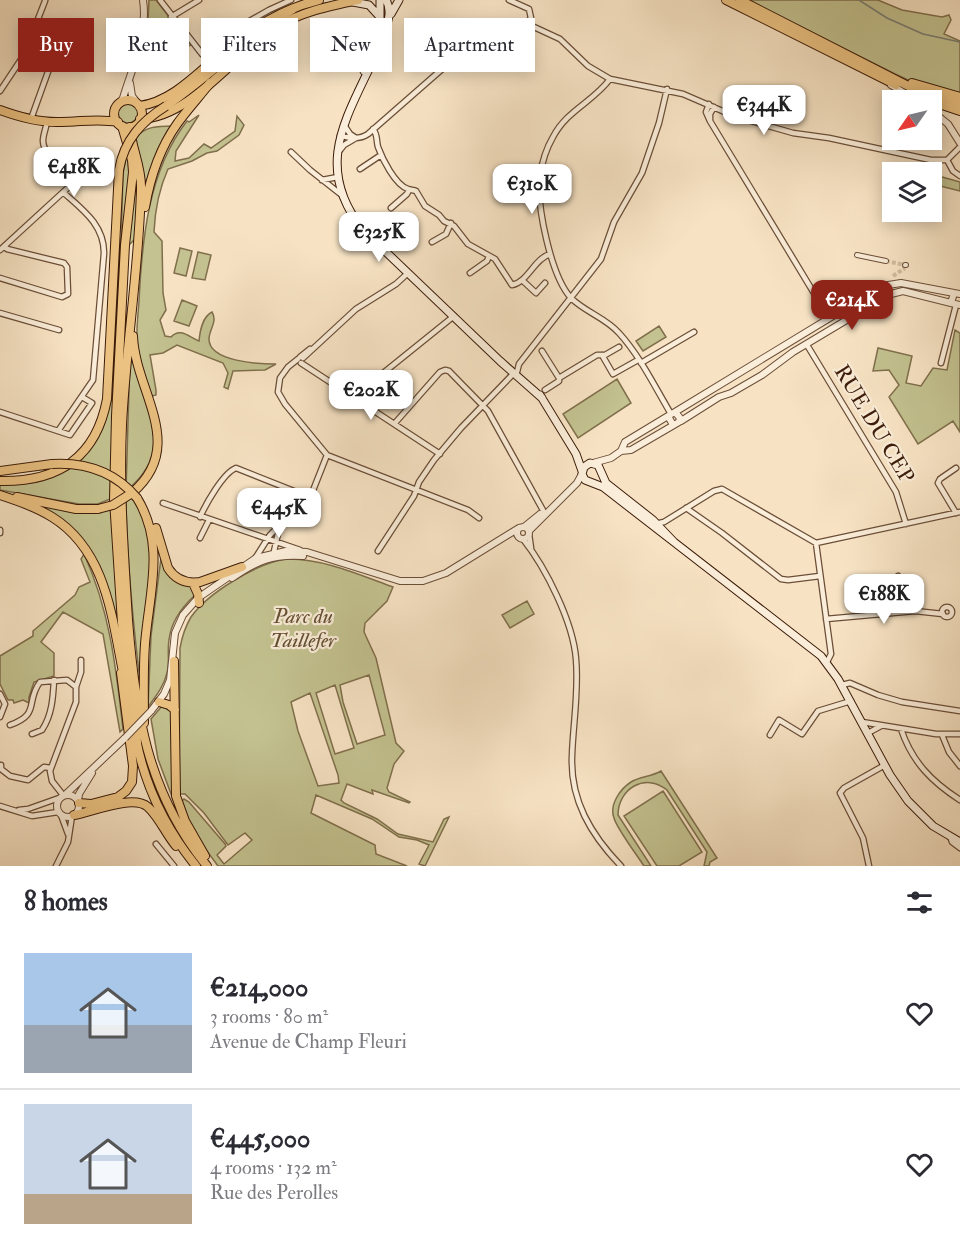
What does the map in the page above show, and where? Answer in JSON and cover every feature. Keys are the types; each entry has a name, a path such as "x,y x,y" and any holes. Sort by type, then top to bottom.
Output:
{"main road":[{"path":"90,120 117,108 127,100 138,105 155,102 173,92 241,37 292,4 319,0"},
{"path":"140,119 155,119 187,102 257,41 283,23 316,10 358,0"},
{"path":"380,0 380,18"},
{"path":"386,0 389,16"},
{"path":"399,0 389,16 380,43 340,136 337,156 338,177 343,196 354,219 363,230 496,355 516,370"},
{"path":"726,0 906,90"},
{"path":"740,0 916,90 960,105"},
{"path":"348,2 369,5 380,18"},
{"path":"107,391 115,278 119,170 127,144 138,128 195,87 292,4"},
{"path":"872,66 919,85 960,97"},
{"path":"364,72 364,76"},
{"path":"138,240 151,181 162,150 176,125 210,83"},
{"path":"0,110 47,122 90,120 135,126 140,119 141,111 138,105"},
{"path":"942,105 960,111"},
{"path":"117,108 141,177 138,240 122,425 122,513 142,766 157,804 178,842 196,866"},
{"path":"0,481 31,480 44,477 72,462 88,446 100,427 107,391 133,168 123,125"},
{"path":"125,245 114,500 122,623 140,741"},
{"path":"0,495 76,509 98,509 134,496 144,482 156,457 158,432 152,405 135,362 132,318"},
{"path":"496,355 543,394 576,454 583,478 603,487 816,651 827,662 899,789 914,809 933,826 960,842"},
{"path":"576,454 598,465 609,486 658,524 674,542"},
{"path":"582,472 590,463"},
{"path":"0,471 75,464 96,469 117,479 134,496 155,526 168,568 176,577 193,583 242,567"},
{"path":"591,482 599,479 601,472"},
{"path":"0,495 37,508 70,531 84,547 98,571 113,621 120,660 133,779 129,788 118,797 94,804 78,802"},
{"path":"134,496 150,523 154,550 143,673 140,741"},
{"path":"193,583 198,601"},
{"path":"120,660 140,741 168,807 183,833 209,866"},
{"path":"174,661 177,800 209,866"},
{"path":"159,702 175,710"},
{"path":"73,815 127,802 142,804 150,810 169,837 196,866"}],"street":[{"path":"160,0 202,54 230,32 264,12 292,4"},
{"path":"171,17 199,0"},
{"path":"509,0 529,9 531,18"},
{"path":"39,18 45,1"},
{"path":"117,108 123,98 143,39 144,1"},
{"path":"535,27 560,39 588,66 610,79 668,89 751,121 793,133 829,138 931,160 947,160 960,145 948,124 942,119"},
{"path":"0,91 18,66"},
{"path":"31,119 48,72"},
{"path":"340,136 362,138 438,72"},
{"path":"130,75 130,90 138,105"},
{"path":"877,77 900,90"},
{"path":"610,79 569,115 556,130 544,156 540,177 540,202 556,274 570,297 618,330 671,414 673,425"},
{"path":"378,552 416,491 419,482 440,454 516,370 601,259 614,222 642,173 668,89"},
{"path":"711,105 706,112 710,121 829,318"},
{"path":"2,248 72,184 72,174 69,169 46,150 43,139 47,122"},
{"path":"344,125 356,138"},
{"path":"373,129 377,135 381,155 389,170 409,190 416,191 425,206 444,221 451,223 468,244 495,259 512,285 522,280 543,256 550,254"},
{"path":"337,156 344,145 356,138"},
{"path":"291,152 343,196"},
{"path":"360,169 381,155"},
{"path":"947,160 953,171 960,176"},
{"path":"322,180 338,177"},
{"path":"391,208 409,190"},
{"path":"58,431 93,380 104,246 101,234 93,220 64,193"},
{"path":"432,242 446,234 451,223"},
{"path":"0,278 62,297 68,294 67,267 64,263 2,248"},
{"path":"857,255 886,261"},
{"path":"470,273 487,261 489,256"},
{"path":"408,273 396,284 356,309 301,360 284,372 278,386 280,395 327,455 468,510 479,518"},
{"path":"522,280 536,293 545,283"},
{"path":"621,451 625,442 882,286 901,283 957,294 957,305 941,363"},
{"path":"882,286 887,295"},
{"path":"874,291 880,300"},
{"path":"601,472 611,458 621,451 631,450 716,398 732,393 887,295 903,291 957,305"},
{"path":"0,313 59,330"},
{"path":"361,402 382,374 454,316"},
{"path":"602,355 612,373 615,374 694,332"},
{"path":"805,333 807,344"},
{"path":"798,338 807,344"},
{"name":"RUE DU CEP","path":"807,344 896,492 906,524"},
{"path":"543,394 559,381 559,378 597,355 619,347"},
{"path":"542,351 559,378"},
{"path":"301,360 440,454"},
{"path":"395,423 445,370 451,373 493,418 544,512"},
{"path":"0,412 70,435 92,403 82,397"},
{"path":"671,414 681,421"},
{"path":"256,558 266,539 309,496 327,455"},
{"path":"590,463 611,458"},
{"path":"200,517 215,492 234,468 309,496"},
{"path":"644,519 658,524 714,491 725,490 816,543 958,513 938,483 956,468"},
{"path":"163,503 322,558 400,581 423,581 446,573 503,539 524,533 577,483 582,472"},
{"path":"570,490 591,482"},
{"path":"524,533 557,502"},
{"path":"686,508 722,532 781,579 820,576"},
{"path":"200,538 209,520"},
{"path":"272,554 280,526"},
{"path":"524,533 562,609 574,647 577,682 572,757 577,798 596,839 621,866"},
{"path":"816,543 831,654 827,662"},
{"path":"263,546 272,554"},
{"path":"69,836 56,803 98,765 159,702 168,686 174,661 174,650 183,622 198,601 256,558 286,550 307,552"},
{"path":"198,601 272,554 322,558"},
{"path":"898,576 901,583 898,612"},
{"path":"826,619 917,611 943,614"},
{"path":"62,796 52,781 51,768 76,702 81,660"},
{"path":"32,734 42,730 52,708 54,680"},
{"path":"10,725 27,716 40,682 67,680 76,687"},
{"path":"842,685 850,683 898,701 960,711"},
{"path":"0,694 5,704 0,717"},
{"path":"770,735 779,720 802,734 818,711 851,701"},
{"path":"862,722 942,735 960,734"},
{"path":"868,733 880,726"},
{"path":"901,729 913,755 929,777 960,800"},
{"path":"942,735 949,752 960,766"},
{"path":"1,765 10,776 28,780 44,767 51,768"},
{"path":"56,866 69,836 73,815 78,810 79,794 98,765"},
{"path":"869,866 863,838 840,793 842,789 885,765"},
{"path":"15,811 28,809 62,796 74,796 78,802"},
{"path":"0,806 32,816 60,813 73,815"},
{"path":"950,836 960,848"},
{"path":"156,844 174,866"}],"green space":[{"path":"149,0 156,0 170,18 148,18"},
{"path":"747,0 878,0 902,10 942,17 949,15 951,20 944,34 960,41 960,95 919,85"},
{"path":"128,103 135,106 138,113 135,120 128,123 121,120 118,113 121,106"},
{"path":"199,115 176,151 175,161 189,158 204,144 211,148 235,131 237,116 244,125 239,135 217,151 168,169 158,200 154,232 162,241 163,293 166,310 160,320 165,336 171,337 181,333 199,341 204,321 212,312 214,322 209,339 211,347 217,353 237,360 276,364 265,370 233,371 228,389 224,387 228,373 223,363 177,345 163,353 150,355 156,390 156,395 152,396 140,363 137,339 145,230 155,184 163,162 187,121"},
{"path":"173,126 144,192 143,171 135,139 147,129"},
{"path":"127,152 131,168 121,242 123,174"},
{"path":"139,164 136,231 135,239 129,245 131,206"},
{"path":"942,177 960,182 960,191 942,186"},
{"path":"180,248 192,251 186,276 174,273"},
{"path":"198,252 211,255 205,280 192,278"},
{"path":"182,300 197,306 189,326 174,321"},
{"path":"659,326 666,337 643,351 636,341"},
{"path":"955,330 960,333 960,432 953,421 918,444 889,397 899,385 889,370 873,371 878,348 912,356 906,383 921,386 933,368 947,370"},
{"path":"130,354 150,415 154,442 148,467 126,491"},
{"path":"113,371 110,499 98,504 79,504 0,490 0,483 28,483 48,479 70,468 87,452 95,443 105,422"},
{"path":"617,379 631,403 578,438 563,414"},
{"path":"133,497 146,520 152,557 140,681 131,592 126,502"},
{"path":"33,503 80,513 111,510 119,630 108,589 93,554 70,526"},
{"path":"84,554 100,597 111,640 123,729 120,732 103,634 63,612 41,642 54,653 54,676 34,682 29,703 23,700 14,703 13,700 8,700 0,684 0,656 33,636 33,631 75,595 79,587 90,582 81,559"},
{"path":"161,558 192,587 195,595 182,610 172,627 168,644 166,678 148,707 151,636"},
{"name":"Parc du Taillefer","path":"286,559 313,561 341,568 393,587 387,601 365,623 364,632 376,658 396,743 404,751 394,764 387,788 389,792 410,802 372,790 373,794 347,784 341,800 377,819 398,834 433,842 444,819 449,817 425,866 419,864 429,845 399,837 372,819 316,795 311,813 375,845 376,854 407,866 218,866 188,819 181,802 184,799 225,844 226,846 217,855 224,864 252,840 245,833 228,845 204,813 185,794 179,794 180,648 191,617 209,598 234,580","holes":["369,675 385,735 357,744 343,702 340,685","335,685 354,748 335,754 316,693","310,693 339,783 318,786 298,731 291,702"]},
{"path":"527,601 534,614 510,628 502,615"},
{"path":"162,706 172,712 174,802 158,759 151,719"},
{"path":"661,771 717,858 710,862 709,866 704,866 707,852 667,790 659,785 642,783 634,786 623,798 618,815 651,866 644,866 616,823 613,813 614,803 623,789 635,780"},
{"path":"663,791 702,852 679,866 657,866 624,816"}],"waterway":[{"path":"859,0 887,18 923,34 960,42"}],"tunnel":[{"path":"886,261 905,265"},
{"path":"893,276 905,268"}]}
